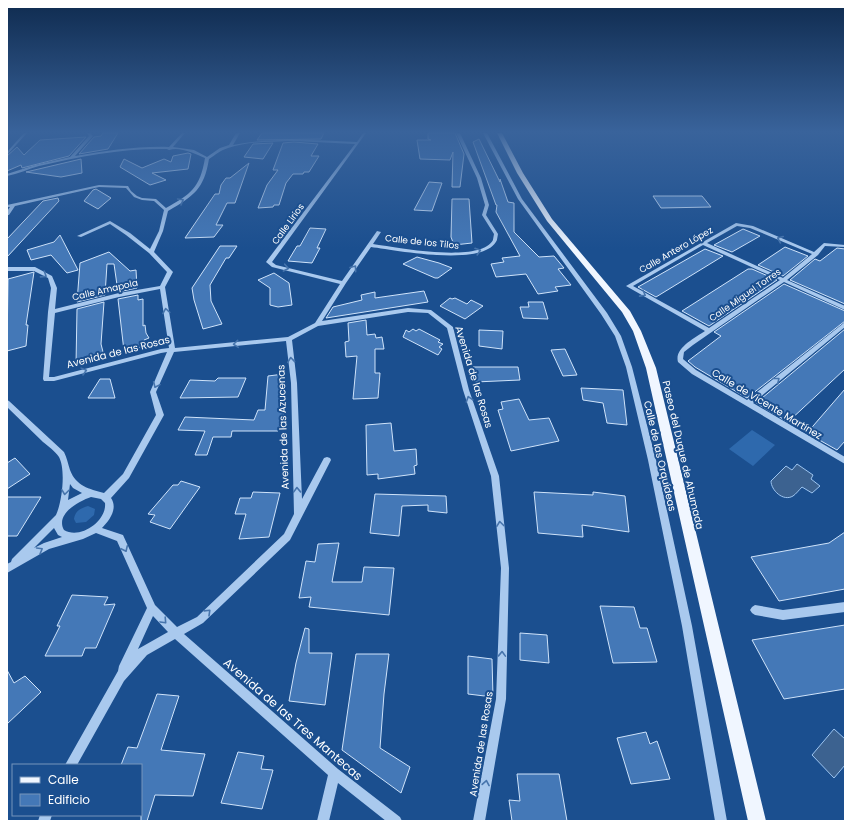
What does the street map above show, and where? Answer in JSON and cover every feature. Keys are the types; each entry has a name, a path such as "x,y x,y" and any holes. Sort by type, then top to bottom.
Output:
{"main road":[{"name":"Paseo del Duque de Ahumada","path":"519,172 549,220 626,311 637,331 651,368 757,821"}],"street":[{"path":"7,175 20,172"},
{"path":"151,252 161,230 166,210 189,197 201,184 205,172"},
{"name":"Calle Lirios","path":"336,172 269,262 274,266 343,283"},
{"name":"Calle de los Tilos","path":"370,245 460,255 475,253 486,248 496,240 496,234 484,215 487,205 476,172"},
{"name":"Calle de las Orquídeas","path":"505,172 520,199 604,313 618,336 627,361 652,460 687,626 721,821"},
{"path":"7,206 99,186 127,187 130,194 136,199 155,200 166,210"},
{"path":"7,214 14,204"},
{"path":"78,236 110,222 151,252 170,272 162,287 172,349 153,392 160,415 126,476 106,498"},
{"name":"Calle Antero López","path":"709,331 629,286 736,224 751,227 816,254"},
{"path":"317,324 343,283 379,232"},
{"path":"703,244 845,308"},
{"name":"Calle Miguel Torres","path":"680,360 682,351 783,280 816,254 824,244 845,246"},
{"path":"7,269 35,269 50,277 54,288 52,312"},
{"name":"Calle Amapola","path":"52,312 119,295 162,287"},
{"name":"Avenida de las Rosas","path":"52,312 46,379 54,379 172,349 289,339 317,324 408,310 430,311 450,327 466,390 495,476 505,568 501,699 479,821"},
{"path":"747,404 845,324"},
{"name":"Avenida de las Azucenas","path":"289,339 294,383 298,514"},
{"name":"Calle de Vicente Martínez","path":"680,360 694,372 844,460"},
{"path":"7,403 61,454 66,462 67,472 61,515 57,526 60,532 67,536 76,537"},
{"name":"Avenida de las Azucenas","path":"120,676 143,651 200,620 287,537 327,460"},
{"path":"67,472 76,486 92,494"},
{"path":"92,494 100,494 106,498 110,506 109,512 101,524 95,529 47,546 7,570 76,500 92,494"},
{"name":"Avenida de las Tres Mantecas","path":"95,529 120,538 152,608 176,634 334,773 396,821"},
{"path":"755,610 783,616 845,607"},
{"path":"72,764 120,676 152,608"},
{"path":"323,821 334,773"}],"shaded area":[{"path":"752,430 775,445 753,466 729,449"},
{"path":"797,464 813,475 811,479 820,486 812,493 802,487 793,496 785,497 778,494 773,488 771,481 786,466 792,470"},
{"path":"88,506 95,509 94,515 86,522 76,523 74,519 77,512"},
{"path":"834,729 845,739 845,765 834,778 812,755"}],"building":[{"path":"26,172 82,172 82,173 61,177"},
{"path":"128,172 164,172 152,173 166,180 150,185"},
{"path":"238,172 246,172 235,203 227,203 216,225 223,225 214,237 185,238 215,194 219,194 221,185 226,178 230,178"},
{"path":"277,172 309,172 304,172 303,174 293,174 286,183 279,205 258,208 267,185"},
{"path":"452,172 462,172 460,187 452,187"},
{"path":"484,172 495,172 500,182 500,179 508,202 514,203 514,232 539,257 554,256 564,268 558,269 571,285 555,287 558,291 538,294 526,274 496,277 491,264 504,262 502,258 520,256 496,212 496,205"},
{"path":"429,182 442,183 432,211 414,210"},
{"path":"96,189 111,198 98,209 84,201 93,190"},
{"path":"653,196 702,196 711,207 661,208"},
{"path":"58,198 59,201 7,257 7,239 43,201"},
{"path":"452,199 469,199 472,243 454,245 451,237"},
{"path":"310,228 326,229 317,248 320,248 312,263 288,261 297,246 300,246"},
{"path":"743,229 760,236 732,252 714,245"},
{"path":"60,235 78,270 67,273 51,255 31,260 27,250 54,242"},
{"path":"220,246 237,246 229,258 226,258 210,285 211,301 222,324 203,329 192,288"},
{"path":"785,247 808,256 783,276 758,265"},
{"path":"837,248 845,249 845,304 790,280 815,259 820,261"},
{"path":"705,249 723,256 656,297 638,287"},
{"path":"109,252 130,271 136,270 137,288 118,292 114,264 107,264 105,295 77,302 80,263"},
{"path":"417,257 452,268 438,278 435,278 403,264"},
{"path":"748,269 752,269 777,280 709,326 682,311"},
{"path":"34,272 26,325 28,325 26,346 7,351 8,279"},
{"path":"274,273 289,283 292,305 278,307 270,305 270,288 258,280"},
{"path":"784,284 845,311 845,321 747,398 695,367 688,361 721,336 714,332"},
{"path":"424,291 428,302 326,318 333,307 362,300 361,295 375,292 375,298"},
{"path":"138,295 138,300 143,299 143,326 145,325 146,333 149,338 144,340 146,346 124,351 118,299"},
{"path":"450,298 455,298 467,304 471,300 483,306 465,319 440,306"},
{"path":"104,302 101,344 104,356 76,365 77,309"},
{"path":"528,302 543,302 548,319 523,318 520,307 529,307"},
{"path":"366,320 367,335 375,334 376,338 382,337 384,349 375,349 375,373 380,373 378,398 353,399 357,356 346,357 345,342 349,341 348,323"},
{"path":"413,329 416,331 419,329 440,340 438,342 443,344 439,347 442,349 438,355 403,337 406,330 409,332"},
{"path":"845,329 845,369 788,422 756,403"},
{"path":"479,330 503,331 502,349 479,346"},
{"path":"565,349 577,375 563,376 551,350"},
{"path":"473,367 518,367 520,380 475,382"},
{"path":"284,374 283,410 285,410 278,431 232,431 231,437 213,437 207,455 195,455 205,431 178,430 185,417 254,420 258,410 265,410 268,376"},
{"path":"218,378 246,378 238,397 180,398 190,380 215,381"},
{"path":"100,379 110,379 115,398 88,398"},
{"path":"581,388 623,390 627,425 607,423 603,403 583,400"},
{"path":"845,389 845,441 837,450 807,433"},
{"path":"519,399 529,420 549,418 559,441 511,451 498,410 503,409 501,402"},
{"path":"391,423 394,451 416,449 417,465 414,466 415,474 378,479 378,474 367,475 366,425"},
{"path":"15,458 30,474 7,489 7,463"},
{"path":"181,481 200,487 170,529 150,522 155,515 148,514 173,485 178,485"},
{"path":"253,492 280,493 269,537 239,539 246,514 235,514 240,498 251,498"},
{"path":"534,492 593,495 593,492 625,496 629,532 582,525 583,537 538,533"},
{"path":"375,494 446,496 447,513 428,511 428,505 402,506 399,536 370,533"},
{"path":"7,497 41,497 17,536 7,536"},
{"path":"845,532 845,589 779,601 751,557 829,543"},
{"path":"339,543 332,582 362,582 364,567 394,568 389,615 309,607 311,597 299,598 306,561 315,562 318,544"},
{"path":"72,595 108,597 104,605 115,604 96,648 85,648 82,656 45,656 60,626 57,626"},
{"path":"600,606 634,607 640,628 647,628 657,662 613,663"},
{"path":"845,625 845,689 784,699 752,640"},
{"path":"305,628 309,629 309,653 332,653 325,705 289,701 296,663"},
{"path":"520,633 547,635 549,663 520,660"},
{"path":"356,654 389,654 380,748 410,767 401,793 342,750"},
{"path":"468,656 492,659 493,697 468,694"},
{"path":"7,670 14,683 25,676 41,692 7,724"},
{"path":"157,694 179,696 161,750 205,754 193,796 155,795 147,821 141,821 142,764 121,764 128,747 137,748"},
{"path":"646,732 650,744 657,741 670,779 631,784 617,738"},
{"path":"238,752 264,756 261,769 273,770 262,809 221,803"},
{"path":"517,774 559,774 567,821 512,821 509,800 520,801"}]}
